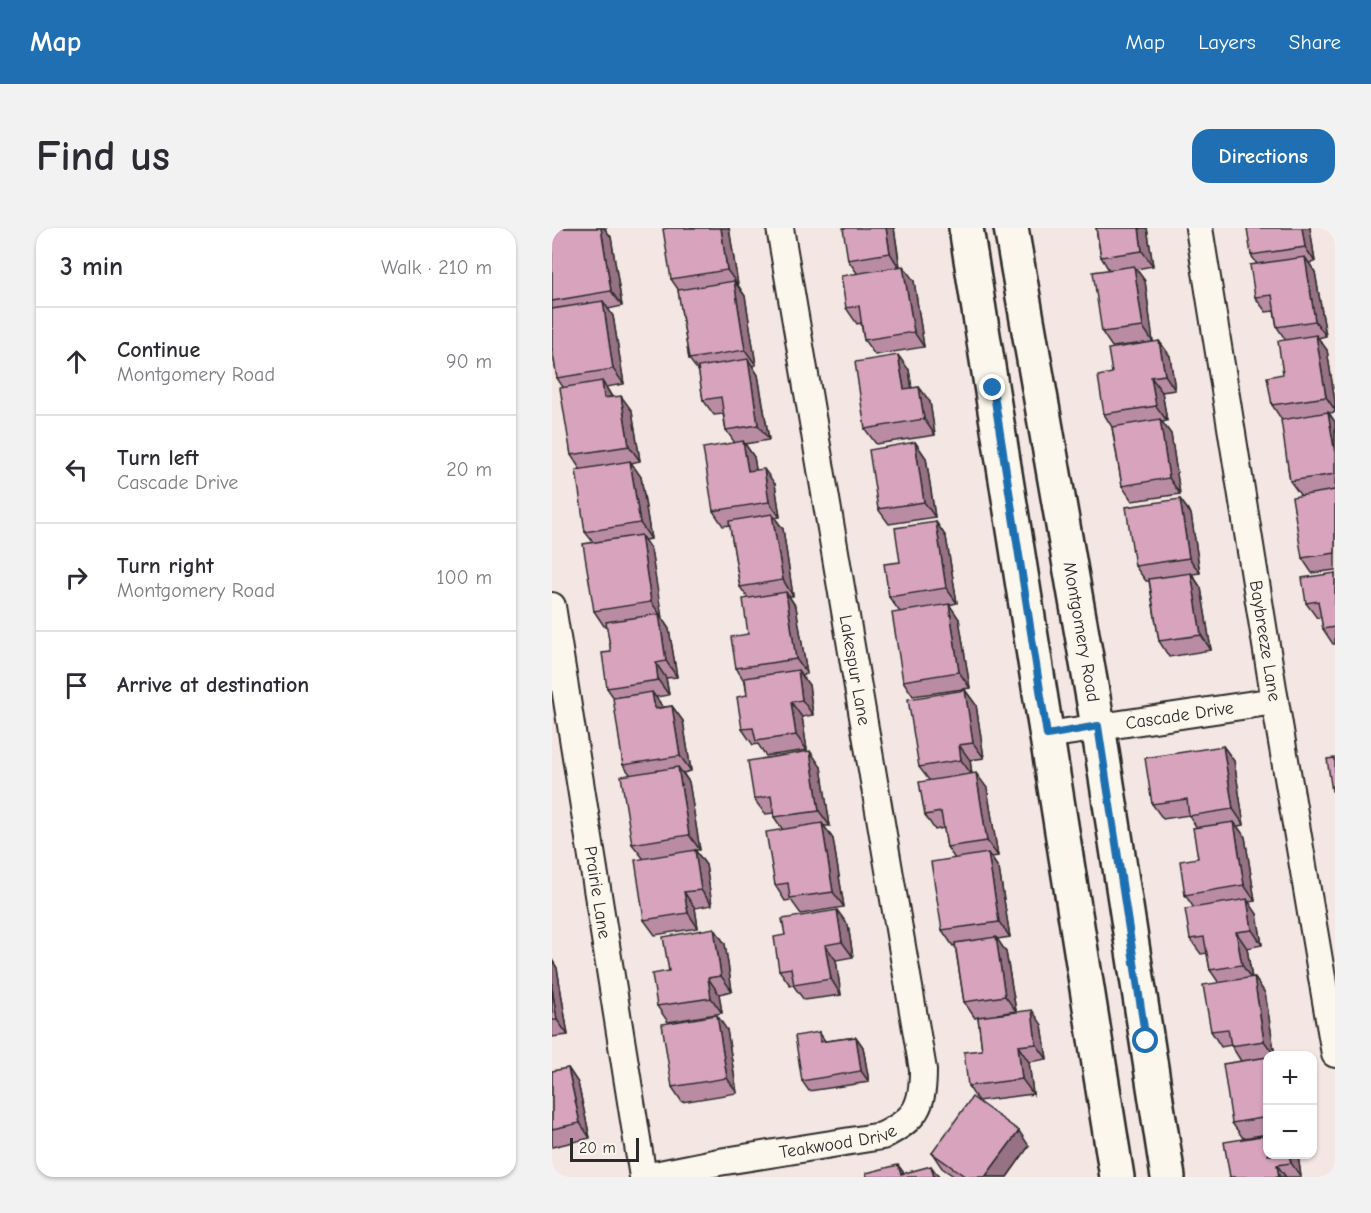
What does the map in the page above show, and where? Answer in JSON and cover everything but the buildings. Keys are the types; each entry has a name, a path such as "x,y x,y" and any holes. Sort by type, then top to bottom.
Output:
{"main road":[{"path":"966,228 1117,1177"},
{"name":"Montgomery Road","path":"1011,228 1098,726 1168,1177"}],"street":[{"name":"Lakespur Lane","path":"780,228 923,1070 923,1093 916,1111"},
{"name":"Baybreeze Lane","path":"1199,228 1335,1054"},
{"name":"Prairie Lane","path":"552,606 644,1177"},
{"name":"Cascade Drive","path":"1047,735 1275,700"},
{"name":"Teakwood Drive","path":"644,1177 719,1162 882,1136 904,1125 916,1111"}],"route":[{"path":"993,388 1047,735 1098,726 1146,1041"}]}
